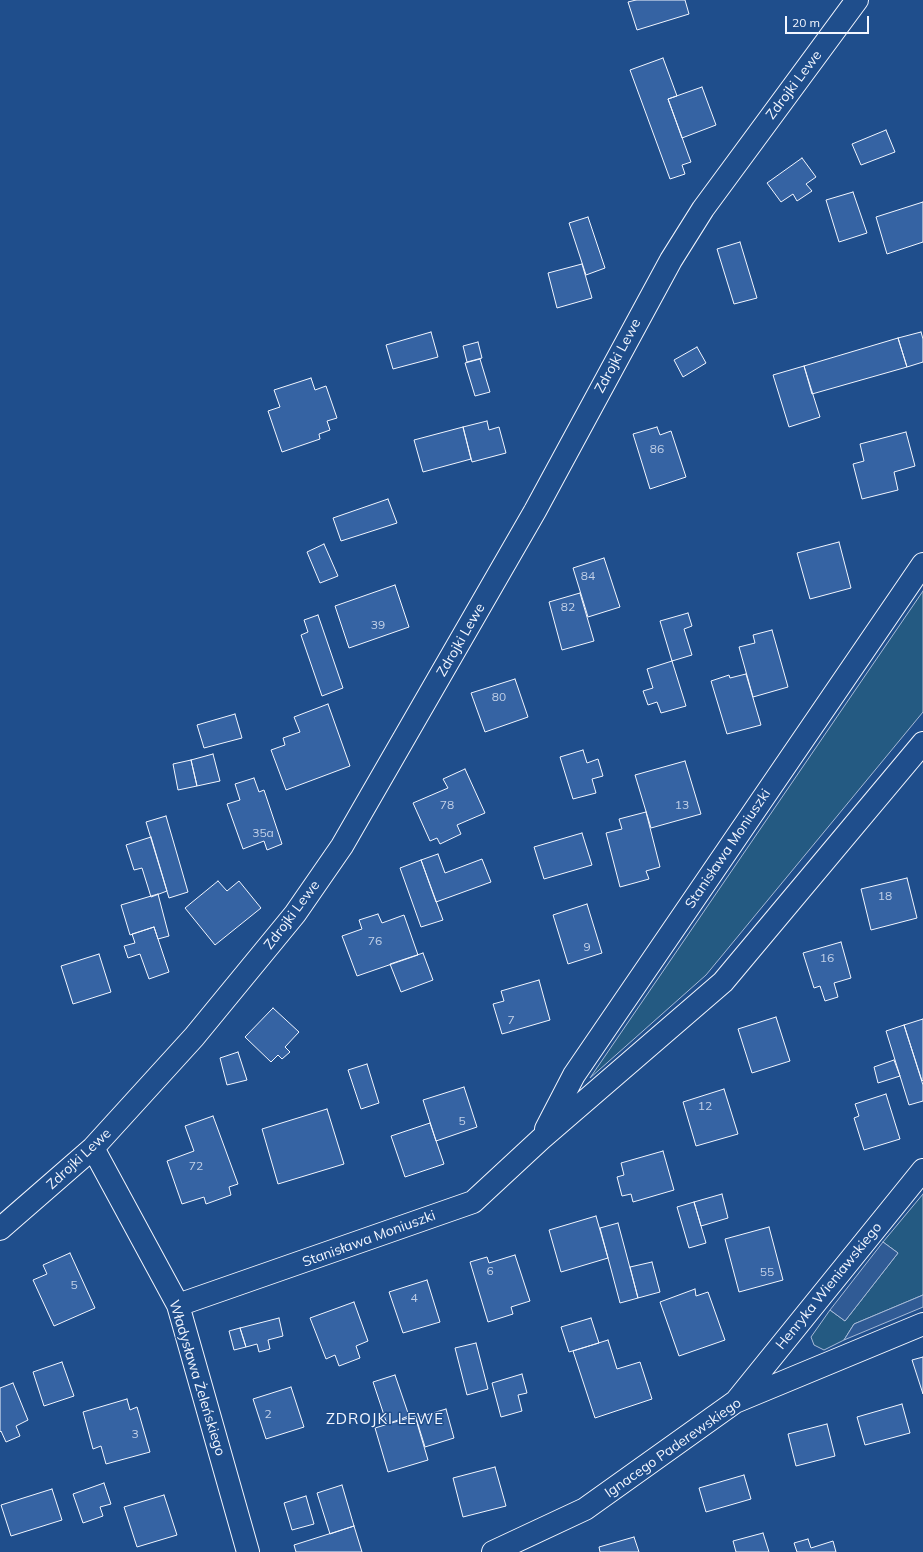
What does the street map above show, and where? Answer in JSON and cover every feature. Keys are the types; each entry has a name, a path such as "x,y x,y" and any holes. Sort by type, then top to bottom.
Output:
{"street":[{"name":"Zdrojki Lewe","path":"0,1229 93,1148 194,1037 290,920 342,846 535,511 671,260 702,209 857,0"},
{"name":"Stanisława Moniuszki","path":"541,1139 574,1075 923,564"},
{"name":"Stanisława Moniuszki","path":"178,1305 473,1202 541,1139 723,982 923,743"},
{"name":"Władysława Żeleńskiego","path":"93,1148 178,1305 248,1552"},
{"name":"Henryka Wieniawskiego","path":"735,1402 923,1170"},
{"name":"Ignacego Paderewskiego","path":"493,1552 585,1509 735,1402 923,1324"}],"shaded area":[{"path":"923,591 923,712 706,975 590,1078"},
{"path":"923,1194 923,1295 854,1324 844,1340 824,1350 814,1345 811,1337 830,1310 845,1321 898,1253 883,1242"},
{"path":"883,1242 898,1253 845,1321 830,1310"},
{"path":"923,1295 923,1307 844,1340 854,1324"}],"building":[{"path":"636,0 685,0 689,14 637,30 628,2"},
{"path":"663,58 677,96 668,99 691,162 682,165 685,174 670,179 630,70"},
{"path":"702,87 716,125 682,138 668,99"},
{"path":"886,130 895,152 861,165 852,144"},
{"path":"802,158 816,177 806,184 812,191 797,201 793,194 781,202 767,183"},
{"path":"853,192 867,233 839,242 826,200"},
{"path":"923,202 923,242 887,254 876,217"},
{"path":"588,217 605,268 586,275 569,223"},
{"path":"740,242 757,298 734,304 717,249"},
{"path":"582,264 592,298 557,308 548,273"},
{"path":"431,332 438,357 393,369 386,345"},
{"path":"921,332 923,339 923,362 907,367 898,338"},
{"path":"898,338 907,367 812,394 804,366"},
{"path":"478,342 482,358 467,362 463,346"},
{"path":"697,347 706,363 683,377 674,360"},
{"path":"480,359 490,392 475,396 465,363"},
{"path":"804,366 820,417 789,427 773,375"},
{"path":"311,378 315,390 326,386 337,418 327,421 330,430 319,434 320,439 282,452 268,411 280,407 274,390"},
{"path":"487,421 489,430 499,427 506,453 472,462 463,427"},
{"path":"463,427 471,459 423,472 414,440"},
{"path":"657,427 660,435 671,431 686,477 650,489 633,434"},
{"path":"906,432 915,466 894,472 898,490 862,499 853,464 864,461 860,444"},
{"path":"388,499 397,523 341,541 333,518"},
{"path":"839,542 851,588 810,599 797,553"},
{"path":"324,544 338,576 320,583 307,552"},
{"path":"604,558 620,607 588,617 573,568"},
{"path":"395,585 409,627 349,648 335,606"},
{"path":"580,593 594,641 562,650 549,602"},
{"path":"688,613 692,626 684,629 692,655 672,661 660,621"},
{"path":"318,615 343,688 322,696 301,635 308,632 304,620"},
{"path":"772,630 788,687 753,697 739,647 755,643 753,635"},
{"path":"672,661 686,706 661,713 657,702 648,705 643,691 653,688 647,669"},
{"path":"746,674 761,725 727,734 711,681 729,675 730,678"},
{"path":"515,679 528,717 485,732 471,693"},
{"path":"328,704 350,766 286,790 271,750 285,745 283,738 300,732 294,717"},
{"path":"235,714 242,738 204,748 197,725"},
{"path":"583,750 587,763 598,759 603,776 592,779 596,793 573,799 560,757"},
{"path":"213,754 220,781 197,786 191,760"},
{"path":"191,760 197,786 178,790 173,764"},
{"path":"685,761 701,814 651,828 635,775"},
{"path":"465,769 485,813 457,825 461,834 440,844 437,838 430,841 413,803 448,788 443,779"},
{"path":"254,778 259,792 264,790 282,844 267,850 264,841 243,849 227,804 240,800 235,784"},
{"path":"646,812 660,867 646,871 649,879 620,887 606,833 622,829 619,819"},
{"path":"166,816 188,892 169,898 146,822"},
{"path":"582,833 592,865 544,879 534,847"},
{"path":"151,837 167,891 151,897 142,868 134,870 126,845"},
{"path":"438,854 445,873 482,859 491,882 436,902 421,860"},
{"path":"421,860 443,920 421,927 400,868"},
{"path":"907,878 917,918 871,930 861,889"},
{"path":"218,881 227,891 239,881 261,908 215,945 185,908"},
{"path":"158,894 169,936 158,939 154,927 130,935 121,905"},
{"path":"587,904 602,953 568,964 553,915"},
{"path":"378,914 382,923 404,915 418,955 357,976 342,936 362,929 359,920"},
{"path":"154,927 169,972 149,979 140,954 128,958 124,946 135,943 132,934"},
{"path":"841,942 851,978 834,983 838,997 825,1001 820,986 814,988 803,953"},
{"path":"423,953 433,980 401,992 390,964"},
{"path":"99,954 111,992 73,1004 61,966"},
{"path":"539,980 550,1020 502,1034 493,1004 504,1001 501,991"},
{"path":"273,1008 299,1032 285,1047 290,1052 282,1059 278,1055 271,1062 245,1037"},
{"path":"776,1017 790,1061 752,1073 738,1029"},
{"path":"923,1019 923,1080 922,1081 904,1025"},
{"path":"904,1025 923,1085 923,1101 909,1105 886,1031"},
{"path":"238,1052 247,1080 227,1085 220,1058"},
{"path":"894,1060 900,1076 878,1083 874,1067"},
{"path":"367,1064 379,1103 361,1109 348,1070"},
{"path":"464,1087 477,1127 436,1141 423,1100"},
{"path":"724,1089 738,1134 696,1146 683,1102"},
{"path":"886,1094 900,1139 864,1150 854,1118 859,1116 855,1104"},
{"path":"327,1109 344,1164 278,1184 262,1129"},
{"path":"213,1116 238,1184 229,1187 231,1195 206,1204 204,1197 182,1204 167,1161 194,1151 185,1126"},
{"path":"430,1123 444,1164 405,1177 391,1136"},
{"path":"663,1151 674,1190 633,1202 631,1194 622,1196 617,1177 624,1175 621,1163"},
{"path":"722,1194 728,1218 701,1226 694,1202"},
{"path":"694,1202 706,1243 689,1248 677,1207"},
{"path":"596,1216 608,1258 561,1272 549,1230"},
{"path":"618,1223 638,1298 620,1303 600,1228"},
{"path":"769,1227 783,1280 739,1292 725,1239"},
{"path":"70,1253 95,1308 54,1326 33,1280 47,1274 43,1265"},
{"path":"515,1255 530,1301 511,1307 513,1314 488,1322 470,1262 487,1257 489,1263"},
{"path":"652,1262 660,1292 638,1298 630,1267"},
{"path":"427,1280 440,1322 403,1333 389,1292"},
{"path":"695,1289 696,1296 708,1292 725,1340 679,1356 660,1302"},
{"path":"354,1302 368,1341 356,1346 360,1358 339,1366 335,1355 326,1359 310,1318"},
{"path":"279,1318 283,1336 268,1340 270,1349 259,1352 257,1344 246,1347 240,1328"},
{"path":"591,1318 599,1343 569,1352 561,1327"},
{"path":"240,1328 246,1347 234,1350 229,1331"},
{"path":"608,1340 617,1369 640,1362 652,1399 595,1418 573,1351"},
{"path":"476,1343 488,1389 467,1395 455,1348"},
{"path":"923,1357 923,1394 912,1360"},
{"path":"62,1362 74,1396 44,1406 33,1372"},
{"path":"522,1374 527,1393 518,1395 522,1411 501,1417 492,1383"},
{"path":"395,1375 409,1416 387,1424 373,1382"},
{"path":"13,1383 28,1420 16,1426 20,1436 6,1442 1,1431 0,1432 0,1388"},
{"path":"291,1387 304,1427 266,1439 253,1399"},
{"path":"127,1399 130,1410 137,1407 150,1452 106,1464 101,1446 93,1449 83,1412"},
{"path":"902,1404 910,1433 865,1445 857,1417"},
{"path":"446,1409 454,1438 425,1447 416,1418"},
{"path":"415,1416 428,1460 388,1472 375,1428"},
{"path":"827,1424 835,1456 796,1466 788,1434"},
{"path":"495,1467 506,1506 463,1517 453,1478"},
{"path":"744,1475 751,1499 706,1512 699,1488"},
{"path":"104,1483 111,1504 100,1507 103,1516 83,1523 73,1494"},
{"path":"342,1485 354,1526 330,1534 317,1493"},
{"path":"52,1489 62,1520 11,1536 1,1505"},
{"path":"164,1495 177,1535 137,1547 124,1507"},
{"path":"306,1496 314,1524 292,1530 284,1503"},
{"path":"354,1526 362,1552 296,1552 294,1545"},
{"path":"763,1533 769,1552 736,1552 733,1541"},
{"path":"634,1537 639,1552 600,1552 599,1547"},
{"path":"808,1539 811,1548 833,1541 836,1552 797,1552 794,1543"}],"district":[{"name":"ZDROJKI LEWE","path":"385,1419"}]}
